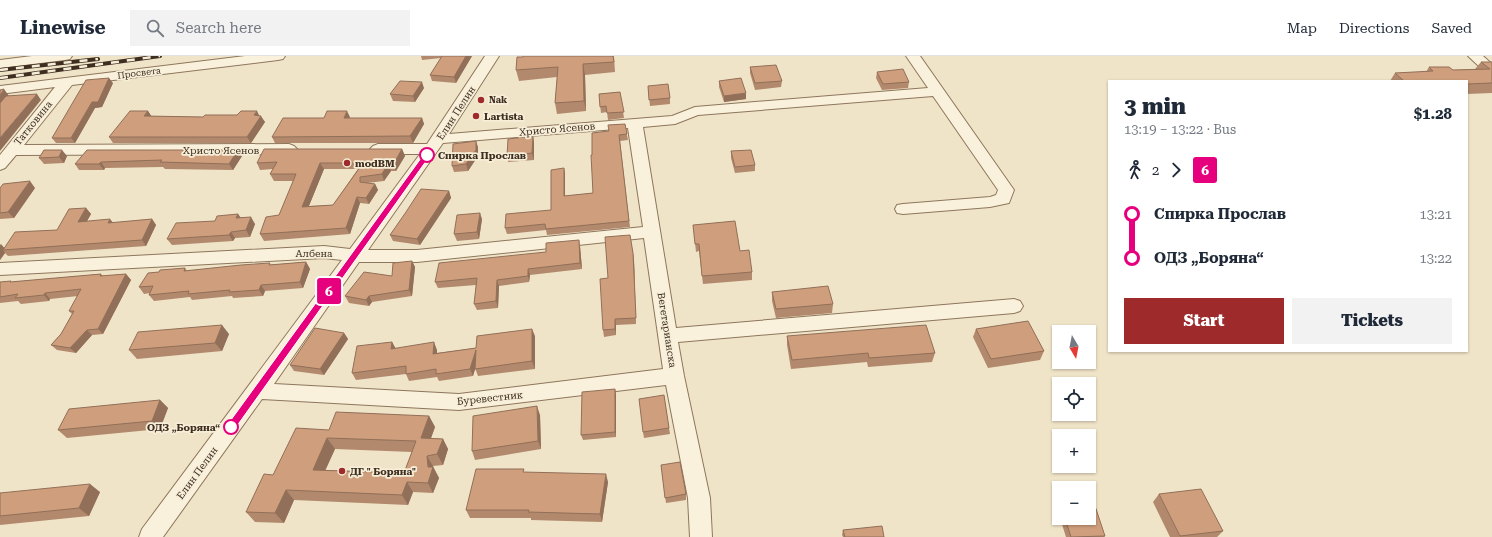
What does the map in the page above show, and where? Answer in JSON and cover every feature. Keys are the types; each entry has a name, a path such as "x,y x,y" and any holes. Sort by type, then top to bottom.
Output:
{"street":[{"path":"0,64 65,56"},
{"name":"Просвета","path":"0,90 278,56"},
{"name":"Елин Пелин","path":"150,537 435,144 492,56"},
{"path":"903,209 990,202 1003,198 1006,190 913,56"},
{"path":"1475,56 1489,68"},
{"name":"Татковина","path":"0,164 67,82"},
{"name":"Христо Ясенов","path":"360,149 435,144 675,120 695,111 937,91"},
{"name":"Вегетарианска","path":"635,123 674,376 699,498 701,537"},
{"name":"Христо Ясенов","path":"11,150 304,150"},
{"name":"Албена","path":"0,269 324,252 354,256 417,256 651,232"},
{"path":"669,336 1014,306"},
{"name":"Буревестник","path":"257,391 459,402 674,376"}],"building":[{"path":"442,56 466,56 454,77 430,75"},
{"path":"613,56 614,62 583,64 584,101 555,103 558,67 516,70 517,57"},
{"path":"1481,62 1492,62 1492,83 1468,84 1468,80 1403,80 1395,73 1433,71 1429,67 1449,67 1453,70 1490,69"},
{"path":"776,65 782,81 755,83 750,67"},
{"path":"903,69 909,82 883,84 877,72"},
{"path":"109,78 98,102 92,102 71,138 52,138 86,80"},
{"path":"741,78 746,93 724,96 719,81"},
{"path":"400,81 422,82 413,96 390,94"},
{"path":"668,84 670,98 649,100 648,86"},
{"path":"4,89 0,96 0,90"},
{"path":"620,92 624,112 607,113 606,106 600,107 599,94"},
{"path":"37,94 0,138 0,103 6,96"},
{"path":"130,111 148,111 144,116 203,117 205,115 237,115 241,111 257,111 254,115 261,116 247,137 109,137"},
{"path":"327,111 347,111 344,118 422,118 410,136 272,137 283,118 324,118"},
{"path":"625,124 627,134 619,135 629,221 546,229 545,224 505,228 506,214 551,210 551,170 564,168 564,196 593,193 591,155 592,133 609,131 608,125"},
{"path":"533,136 532,153 507,156 508,139"},
{"path":"476,141 476,150 466,164 452,166 453,144"},
{"path":"264,149 402,149 393,165 388,164 382,174 360,177 360,182 375,184 366,198 357,197 346,228 260,234 266,217 279,215 296,174 270,174 277,162 257,163","holes":["320,163 363,163 333,205 302,207"]},
{"path":"44,150 62,150 59,157 39,158"},
{"path":"87,150 238,150 229,164 160,162 162,160 75,164"},
{"path":"751,150 755,165 735,167 731,151"},
{"path":"30,181 8,212 0,213 0,188 3,184"},
{"path":"421,189 449,191 417,239 390,235 406,212"},
{"path":"86,208 78,222 110,219 108,223 152,219 142,240 3,250 15,232 57,230 69,209"},
{"path":"480,213 477,232 454,234 457,215"},
{"path":"238,214 236,218 251,217 246,230 231,232 229,235 167,239 176,223 215,221 217,216"},
{"path":"735,221 740,251 749,250 752,272 702,276 699,244 695,244 693,225"},
{"path":"630,235 633,253 636,318 615,319 615,329 603,330 600,279 608,278 605,237"},
{"path":"579,240 580,263 528,269 528,276 497,280 496,301 474,304 477,278 435,282 439,263 546,252 546,243"},
{"path":"412,261 409,290 369,296 366,300 345,296 364,272 392,276 393,263"},
{"path":"306,262 300,282 261,285 259,290 229,292 230,290 188,294 189,291 149,295 153,286 139,287 148,273 159,272 160,270 185,268 184,271 241,265 270,263 269,265"},
{"path":"101,274 100,276 126,274 98,329 87,330 70,348 51,345 61,334 74,311 69,311 81,289 15,298 18,294 0,297 0,282"},
{"path":"828,286 833,304 776,309 772,292"},
{"path":"1028,321 1044,351 991,359 976,329"},
{"path":"222,325 215,343 129,350 138,332"},
{"path":"926,325 935,353 869,358 868,353 792,360 787,336"},
{"path":"315,328 344,333 320,369 290,365"},
{"path":"532,329 532,361 475,369 476,350 470,369 436,374 436,369 406,374 406,366 352,373 357,346 392,342 391,349 434,342 433,354 476,348 477,336"},
{"path":"615,389 615,432 581,435 582,392"},
{"path":"664,395 669,428 643,432 639,399"},
{"path":"160,400 152,421 58,430 69,409"},
{"path":"537,406 538,441 472,451 473,416"},
{"path":"336,412 429,416 421,438 443,439 437,454 427,456 428,467 433,467 428,483 407,482 402,495 286,490 275,513 246,512 264,474 273,475 296,428 329,430","holes":["327,438 416,441 404,473 313,470"]},
{"path":"680,462 686,494 665,498 661,465"},
{"path":"476,469 524,469 523,472 606,474 600,514 528,512 529,510 466,510"},
{"path":"90,484 79,508 0,516 0,493"},
{"path":"1201,489 1223,531 1180,536 1159,494"},
{"path":"1096,509 1105,536 1071,537 1067,525 1096,525"},
{"path":"882,526 884,537 845,537 843,530"}],"railway":[{"path":"0,78 160,56"},
{"path":"0,70 98,59"}],"bus line":[{"name":"6","path":"231,427 427,155"}],"place":[{"name":"Nak","path":"481,100"},
{"name":"Lartista","path":"476,116"},
{"name":"Спирка Прослав","path":"427,155"},
{"name":"modBM","path":"347,163"},
{"name":"ОДЗ „Боряна“","path":"231,427"},
{"name":"ДГ \" Боряна\"","path":"342,471"}]}
